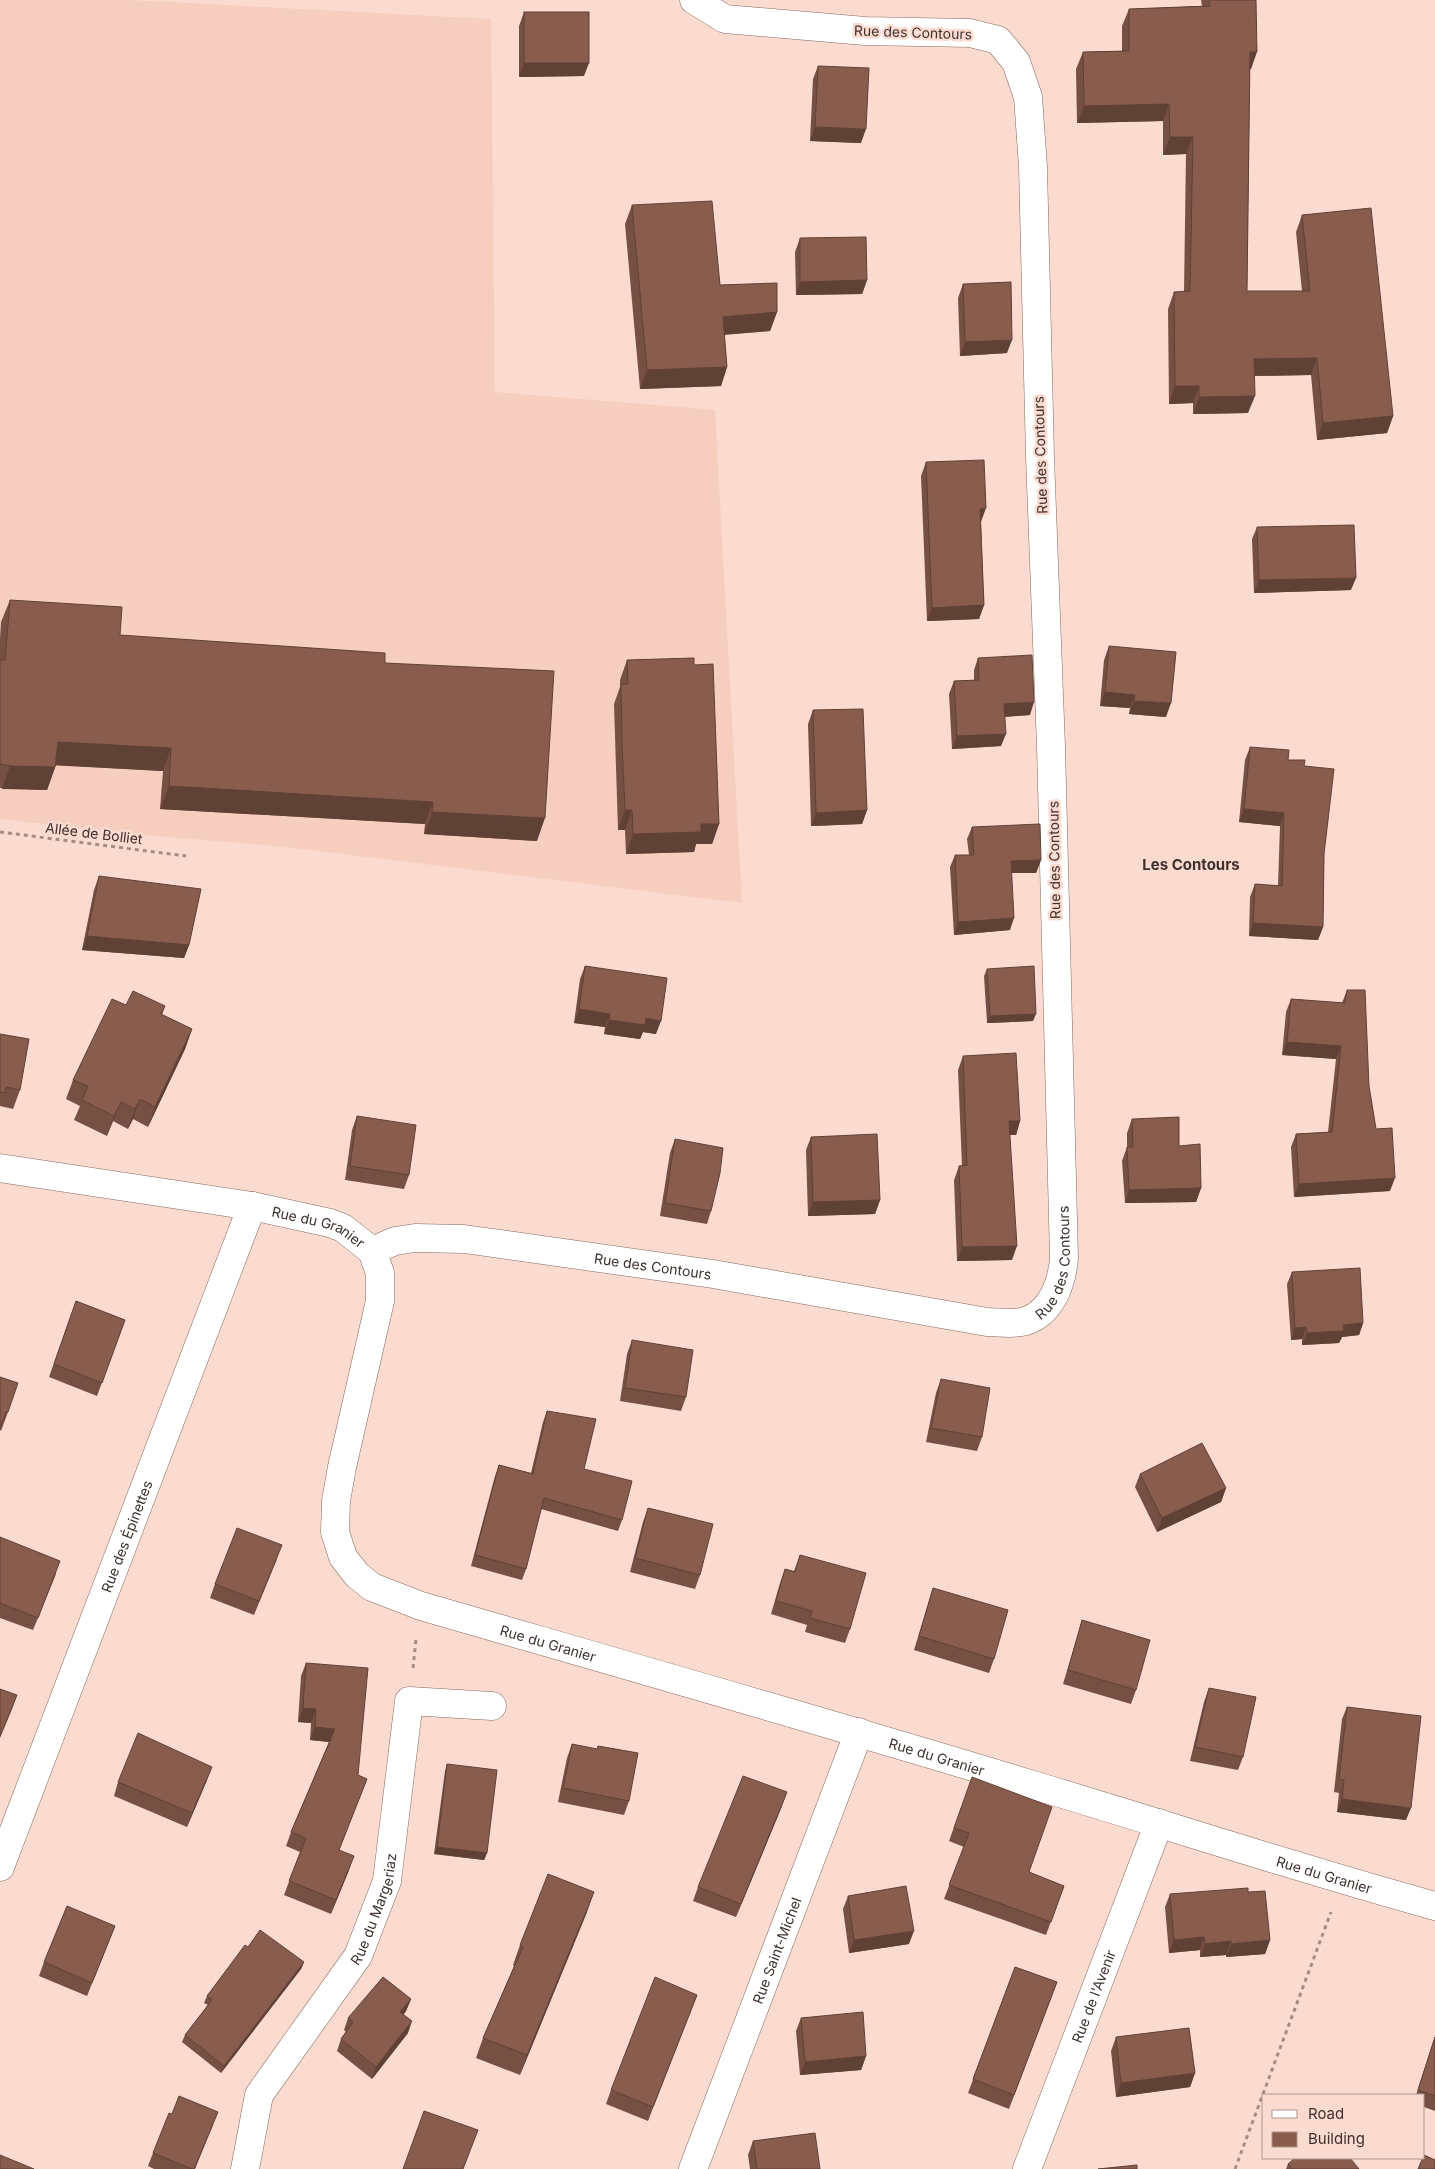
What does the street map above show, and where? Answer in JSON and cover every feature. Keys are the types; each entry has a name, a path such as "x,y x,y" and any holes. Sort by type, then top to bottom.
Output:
{"street":[{"name":"Rue des Contours","path":"372,1251 395,1242 415,1238 464,1239 713,1274 987,1322 1014,1323 1032,1318 1051,1302 1062,1275 1064,1258 1051,747 1040,458 1033,167 1028,97 1016,62 998,40 970,33 865,31 725,19 694,0"},
{"name":"Rue du Granier","path":"0,1168 252,1206 330,1223 343,1228 372,1251 380,1273 380,1301 342,1467 336,1501 335,1532 343,1557 357,1575 372,1587 421,1606 859,1732 1343,1881 1435,1906"},
{"name":"Rue des Épinettes","path":"0,1867 252,1206"},
{"path":"409,1701 492,1706"},
{"name":"Rue du Margeriaz","path":"245,2169 259,2095 358,1956 387,1881 409,1701"},
{"name":"Rue Saint-Michel","path":"693,2169 859,1732"},
{"name":"Rue de l'Avenir","path":"1027,2169 1159,1823"}],"path":[{"name":"Allée de Bolliet","path":"0,832 186,856"},
{"path":"409,1701 421,1606"},
{"path":"1263,2094 1343,1881"},
{"path":"1235,2169 1262,2097"}],"shaded area":[{"path":"0,0 131,0 491,19 495,392 715,410 742,903 286,847 132,834 0,819"}],"building":[{"path":"1209,0 1256,0 1257,52 1250,52 1247,291 1310,291 1302,215 1371,208 1393,416 1323,423 1317,358 1254,359 1255,396 1199,397 1199,386 1175,386 1174,292 1190,291 1193,137 1170,137 1169,104 1084,106 1083,52 1129,51 1129,9 1210,6"},
{"path":"524,12 589,12 589,63 524,63"},
{"path":"818,66 869,68 866,129 815,127"},
{"path":"712,201 720,285 777,283 777,312 723,317 727,367 647,370 632,205"},
{"path":"866,237 867,280 800,282 800,238"},
{"path":"1011,282 1012,340 965,342 963,284"},
{"path":"984,460 986,508 980,509 984,605 932,608 926,462"},
{"path":"1354,525 1356,578 1259,580 1257,527"},
{"path":"10,600 122,607 120,635 385,653 385,663 554,671 545,818 432,812 433,802 169,786 171,748 58,742 55,767 0,764 0,660 5,660"},
{"path":"1109,646 1176,652 1171,703 1134,701 1135,695 1105,692"},
{"path":"1032,655 1034,702 1004,704 1006,734 957,736 954,681 979,680 978,658"},
{"path":"694,658 694,665 713,664 719,824 701,824 701,832 633,834 632,810 625,810 622,744 621,684 628,684 627,660"},
{"path":"863,709 867,810 816,813 813,710"},
{"path":"1250,747 1289,750 1288,760 1305,760 1304,766 1334,769 1324,854 1323,927 1253,923 1255,884 1282,886 1284,813 1244,809"},
{"path":"1040,824 1041,860 1011,861 1014,918 958,922 955,855 974,855 972,827"},
{"path":"99,876 201,889 189,945 87,936"},
{"path":"585,966 667,978 661,1021 646,1018 645,1025 609,1020 610,1014 579,1009"},
{"path":"1034,966 1036,1014 990,1016 987,969"},
{"path":"1347,990 1365,990 1369,1086 1376,1129 1392,1128 1395,1178 1299,1184 1296,1134 1332,1132 1341,1046 1287,1042 1291,999 1345,1003"},
{"path":"133,991 165,1006 161,1014 192,1029 155,1107 140,1099 135,1109 121,1102 114,1116 82,1100 88,1086 73,1080 112,999 126,1005"},
{"path":"0,1034 29,1039 20,1090 6,1087 5,1093 0,1092"},
{"path":"1016,1053 1020,1121 1009,1121 1017,1246 962,1247 959,1166 967,1165 963,1056"},
{"path":"357,1116 416,1125 409,1175 350,1166"},
{"path":"1179,1117 1179,1146 1200,1144 1201,1188 1129,1190 1127,1147 1133,1147 1132,1119"},
{"path":"877,1134 880,1200 813,1202 811,1137"},
{"path":"675,1139 723,1148 720,1173 711,1211 665,1203"},
{"path":"1360,1268 1363,1323 1343,1325 1344,1331 1307,1333 1306,1327 1295,1328 1292,1272"},
{"path":"76,1301 125,1320 102,1383 54,1364"},
{"path":"632,1340 693,1350 686,1397 625,1388"},
{"path":"0,1377 18,1383 0,1428"},
{"path":"941,1379 990,1388 982,1437 931,1428"},
{"path":"547,1411 596,1419 584,1469 632,1481 622,1520 544,1498 526,1569 475,1555 499,1465 533,1474"},
{"path":"1202,1443 1226,1488 1162,1518 1140,1474"},
{"path":"648,1508 713,1524 700,1575 635,1558"},
{"path":"237,1528 282,1545 259,1601 215,1584"},
{"path":"0,1537 60,1561 38,1618 0,1603"},
{"path":"800,1555 866,1573 850,1629 810,1618 812,1611 776,1601 785,1569 795,1572"},
{"path":"933,1588 1008,1610 994,1659 919,1636"},
{"path":"1082,1620 1150,1640 1136,1690 1068,1670"},
{"path":"306,1663 368,1668 358,1775 367,1779 339,1850 354,1856 336,1900 289,1881 306,1838 291,1832 335,1729 315,1727 316,1709 303,1708"},
{"path":"1209,1688 1256,1697 1243,1757 1195,1747"},
{"path":"0,1689 17,1695 0,1736"},
{"path":"1347,1707 1421,1716 1411,1808 1342,1799 1344,1780 1339,1779"},
{"path":"138,1733 212,1767 192,1813 118,1782"},
{"path":"572,1744 597,1749 598,1746 638,1753 629,1801 563,1788"},
{"path":"447,1764 497,1770 487,1853 437,1847"},
{"path":"743,1776 787,1792 741,1904 698,1887"},
{"path":"972,1777 1052,1807 1029,1872 1064,1886 1051,1922 949,1885 969,1833 954,1828"},
{"path":"548,1874 594,1892 527,2055 483,2038 523,1947 520,1945"},
{"path":"906,1886 914,1931 854,1940 848,1896"},
{"path":"1248,1888 1248,1892 1265,1891 1270,1940 1231,1944 1231,1941 1205,1944 1204,1937 1174,1940 1170,1894"},
{"path":"67,1906 115,1926 92,1983 44,1962"},
{"path":"260,1930 304,1962 224,2066 185,2035 212,2000 207,1996 245,1945 248,1947"},
{"path":"1015,1967 1057,1982 1014,2095 973,2079"},
{"path":"383,1977 411,1999 400,2012 412,2021 376,2067 341,2039 353,2022 348,2018"},
{"path":"655,1977 697,1995 653,2107 611,2090"},
{"path":"863,2012 866,2056 805,2062 801,2018"},
{"path":"1189,2028 1195,2073 1121,2083 1116,2037"},
{"path":"1435,2037 1435,2096 1418,2090"},
{"path":"179,2096 218,2112 194,2169 153,2153 169,2113 172,2114"},
{"path":"424,2111 478,2130 463,2169 403,2169"},
{"path":"815,2133 820,2169 757,2169 753,2141"},
{"path":"0,2155 34,2169 0,2169"},
{"path":"1425,2155 1435,2160 1435,2169 1418,2169 1422,2159 1425,2159"},
{"path":"1294,2159 1351,2159 1359,2169 1292,2169 1288,2164"},
{"path":"1137,2165 1137,2169 1098,2169"}],"district":[{"name":"Les Contours","path":"1191,864"}]}
